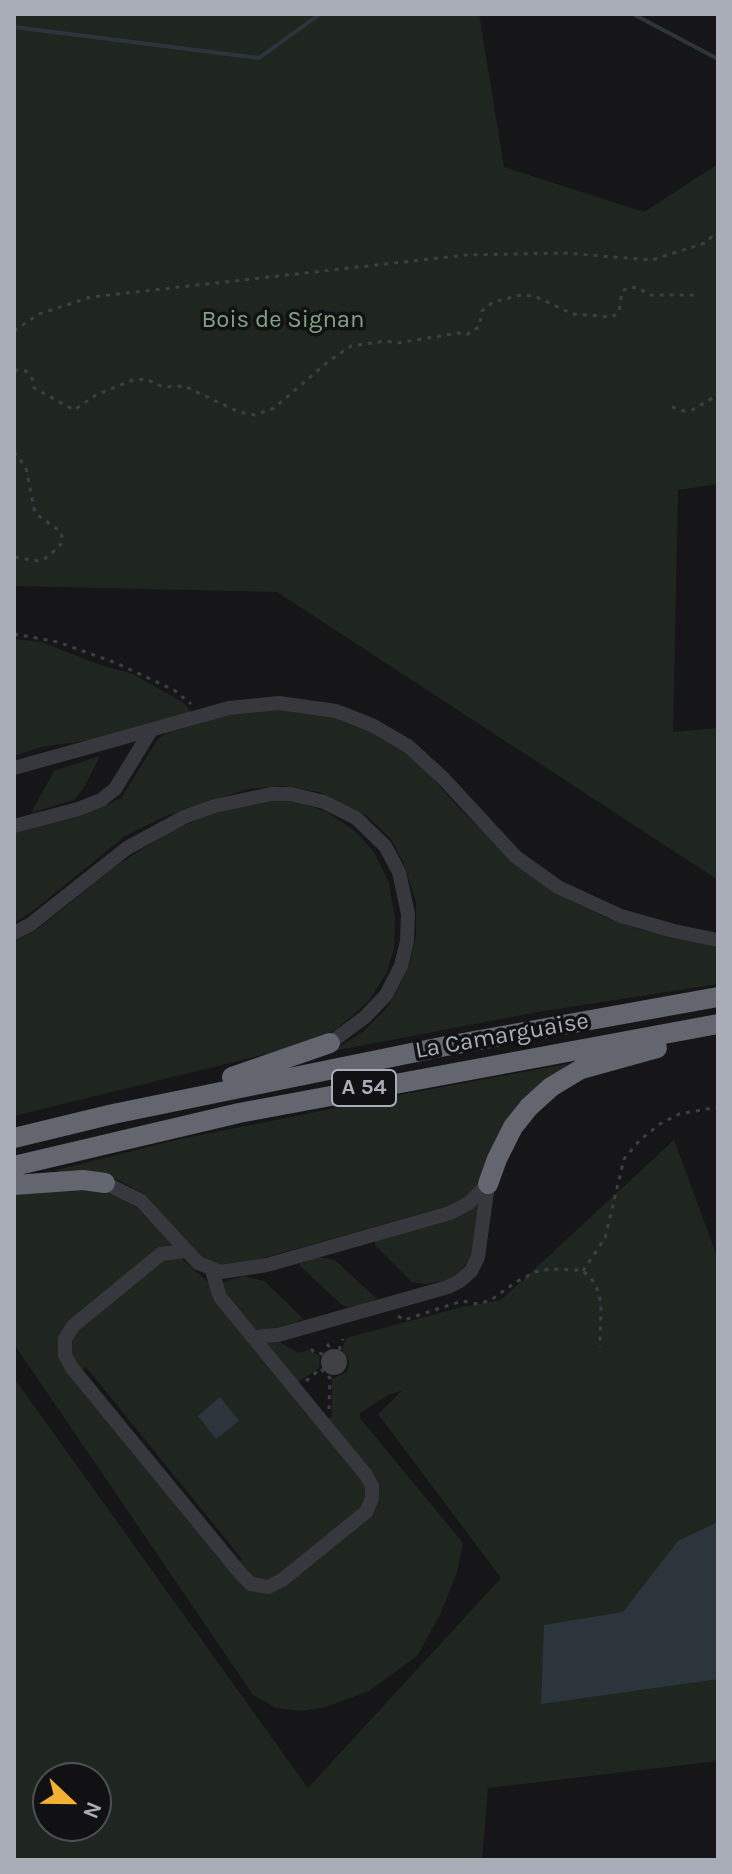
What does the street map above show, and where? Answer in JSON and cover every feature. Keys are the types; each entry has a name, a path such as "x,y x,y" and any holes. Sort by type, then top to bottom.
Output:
{"highway":[{"name":"La Camarguaise","path":"14,1138 113,1114 441,1047 718,997"},
{"name":"La Camarguaise","path":"14,1166 255,1109 718,1024"},
{"path":"488,1184 513,1127 551,1087 581,1069 625,1055 718,1036"},
{"path":"113,1114 281,1062 330,1043"},
{"path":"14,1185 83,1180 105,1183"}],"lane":[{"path":"14,768 204,715 256,704 319,707 363,721 414,751 516,857 558,887 632,920 718,940"},
{"path":"14,826 101,800 115,789 150,732"},
{"path":"14,933 31,924 127,848 184,817 215,806 271,794 291,794 324,802 356,818 385,846 399,872 408,914 404,953 386,995 357,1025 330,1043"},
{"path":"105,1183 141,1201 198,1263 212,1271 226,1272 267,1265 450,1213 469,1203 488,1184"},
{"path":"253,1337 278,1335 460,1281 471,1271 478,1257 488,1184"},
{"path":"185,1251 161,1254 73,1326 66,1336 64,1349 72,1368 251,1584 268,1587 282,1580 361,1516 370,1506 373,1493 370,1482 220,1297 212,1271"}],"path":[{"path":"14,331 39,314 91,297 466,255 564,253 652,260 705,243 718,231"},
{"path":"14,370 26,371 33,380 34,388 74,410 96,395 133,380 146,379 163,387 184,386 239,412 255,415 274,408 351,346 386,341 397,343 458,333 466,335 479,327 482,311 493,302 521,295 534,296 573,314 612,317 619,312 622,291 630,287 639,288 649,295 698,295"},
{"path":"672,407 692,410 718,395"},
{"path":"14,452 26,468 35,513 61,532 63,542 48,557 39,561 14,557"},
{"path":"14,634 58,642 116,663 174,690 204,715"},
{"path":"583,1271 605,1238 624,1159 640,1140 660,1124 679,1114 718,1107"},
{"path":"386,1304 404,1320 462,1301 478,1304 491,1300 535,1272 563,1268 583,1271 594,1282 601,1304 600,1347"},
{"path":"339,1350 343,1339"},
{"path":"327,1344 331,1349"},
{"path":"311,1349 324,1354"},
{"path":"296,1390 322,1369 330,1378 329,1415 322,1421"}],"green space":[{"name":"Bois de Signan","path":"14,14 479,14 504,167 644,212 718,164 718,484 678,490 673,732 718,728 718,880 277,592 14,586"},
{"path":"14,639 41,642 133,674 184,703 194,714 97,739 41,747 14,756"},
{"path":"278,708 324,713 378,734 423,767 458,807 520,868 560,895 605,917 642,930 718,945 718,984 538,1012 333,1051 364,1031 386,1009 398,989 410,963 416,936 416,902 404,864 391,839 367,816 319,792 283,786 247,789 166,816 125,836 14,923 14,833 121,798 158,739 165,734 227,715"},
{"path":"100,756 74,800 31,813 54,771"},
{"path":"286,800 327,812 355,831 374,852 389,883 395,919 394,949 386,974 368,1002 335,1030 295,1047 14,1116 14,942 39,928 117,865 171,831 236,808"},
{"path":"566,1064 567,1068 482,1176 474,1192 463,1202 230,1267 208,1262 192,1250 149,1199 131,1187 112,1177 58,1173 57,1170 176,1140"},
{"path":"674,1140 718,1259 718,1761 488,1788 482,1860 14,1860 14,1378 308,1788 501,1578 378,1414 403,1390 388,1395 360,1413 360,1418 463,1543 457,1572 440,1615 417,1656 369,1691 326,1707 302,1711 276,1708 253,1695 14,1344 14,1195 72,1189 106,1192 121,1197 138,1209 173,1246 59,1346 264,1591 376,1499 327,1420 332,1416 332,1379 346,1372 349,1366 349,1360 342,1350 346,1338 462,1307 501,1300"},
{"path":"477,1205 472,1254 459,1275 449,1280 424,1284 412,1282 375,1245 374,1240"},
{"path":"180,1257 209,1283 362,1478 368,1492 360,1511 267,1582 251,1577 237,1564 242,1559 86,1367 81,1371 70,1347 72,1337 79,1328 164,1258"},
{"path":"317,1257 335,1260 377,1299 352,1308 342,1305 298,1261"},
{"path":"243,1276 264,1281 304,1319 271,1331 252,1328 218,1284"},
{"path":"262,1341 278,1341 298,1353 308,1350 320,1356 319,1368 297,1383"}],"shaded area":[{"path":"220,1397 239,1421 216,1439 198,1416"},
{"path":"718,1522 718,1679 541,1704 544,1625 623,1612 678,1541"}],"building":[{"path":"334,1349 343,1353 347,1362 343,1371 334,1375 325,1371 321,1362 325,1353"}],"waterway":[{"path":"14,27 259,58 320,14"},
{"path":"633,14 718,59"}]}
